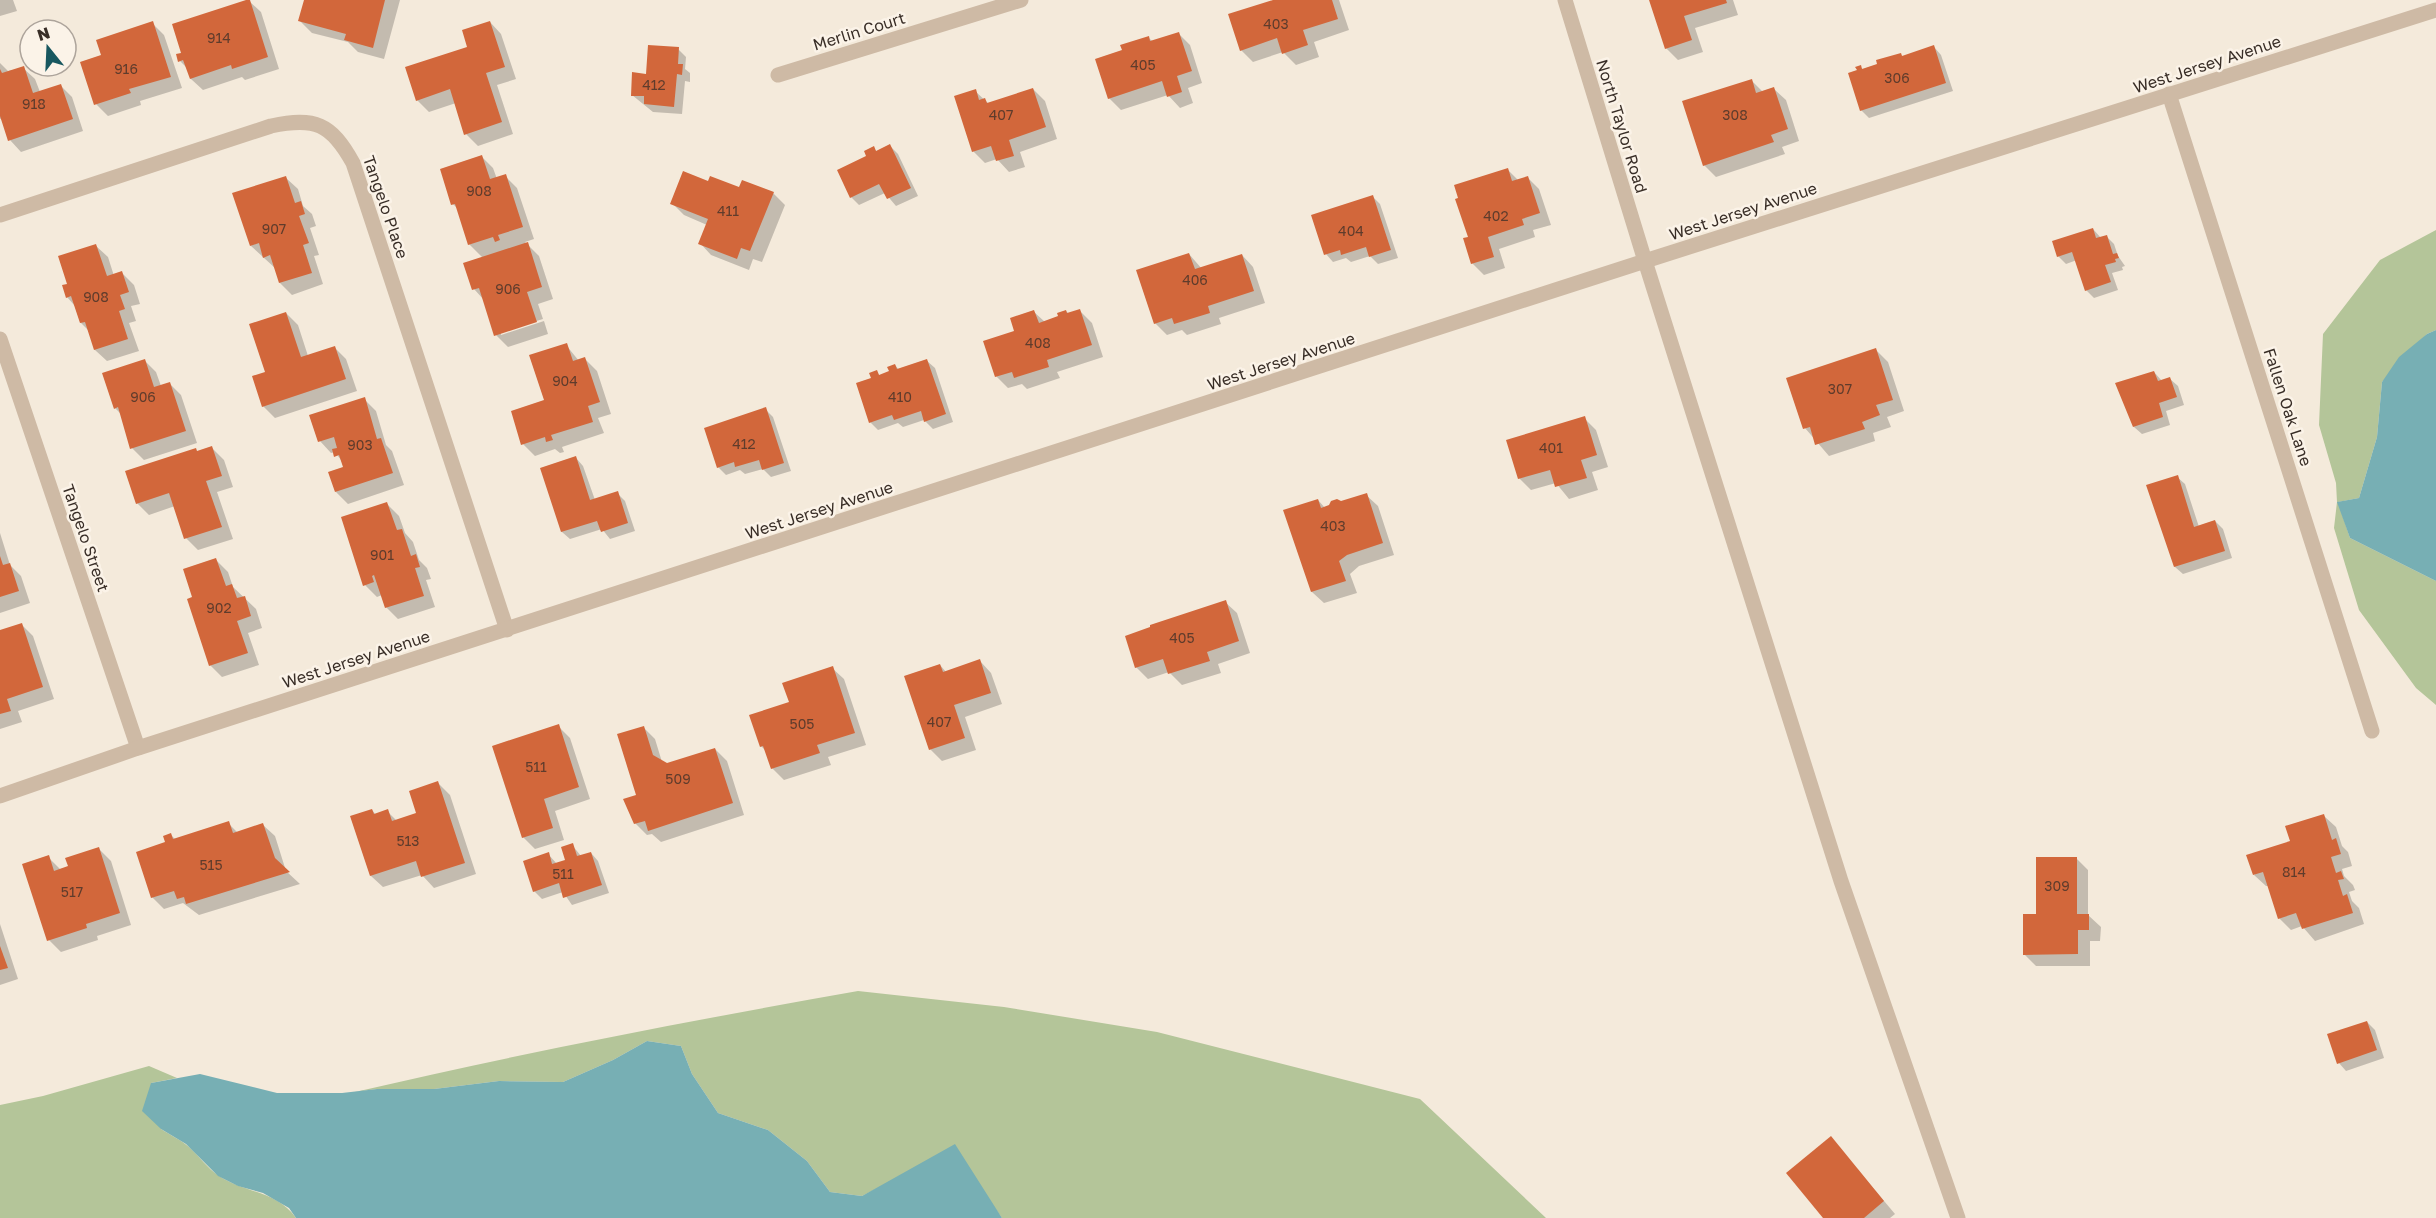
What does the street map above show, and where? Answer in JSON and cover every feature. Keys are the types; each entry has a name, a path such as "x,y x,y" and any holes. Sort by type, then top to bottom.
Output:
{"street":[{"name":"Merlin Court","path":"778,75 1021,0"},
{"name":"North Taylor Road","path":"1565,0 1841,881 1958,1218"},
{"name":"West Jersey Avenue","path":"0,796 138,748 1645,261 2436,10"},
{"name":"Fallen Oak Lane","path":"2169,94 2372,731"},
{"name":"Tangelo Place","path":"0,215 271,126 295,121 320,125 340,139 353,163 507,630"},
{"name":"Tangelo Street","path":"0,339 138,748"}],"green space":[{"path":"2436,230 2436,330 2427,334 2382,382 2377,437 2359,498 2338,502 2350,538 2436,581 2436,705 2416,688 2359,610 2334,528 2337,502 2336,483 2319,425 2323,334 2380,260"},
{"path":"858,991 1004,1007 1157,1032 1420,1099 1546,1218 1002,1218 987,1197 902,1176 862,1196 830,1192 807,1161 768,1130 718,1113 692,1074 681,1046 647,1041 613,1060 563,1082 499,1081 434,1089 377,1089 355,1092 606,1038"},
{"path":"149,1066 177,1078 151,1083 161,1129 186,1144 219,1176 280,1202 296,1218 0,1218 0,1105 43,1096"}],"water":[{"path":"2436,330 2436,581 2350,538 2337,502 2359,498 2377,437 2382,382 2399,357 2427,334"},
{"path":"647,1041 681,1046 692,1074 718,1113 768,1130 807,1161 830,1192 862,1196 955,1144 1002,1218 296,1218 289,1208 263,1193 238,1186 218,1176 186,1144 161,1129 142,1111 151,1083 200,1074 277,1093 434,1089 499,1081 563,1082 613,1060"}],"building":[{"path":"250,0 268,57 232,69 231,65 190,79 183,60 178,62 176,54 181,53 172,24"},
{"path":"304,0 385,0 373,48 344,40 346,34 298,21"},
{"path":"1273,0 1332,0 1338,19 1303,30 1308,45 1282,54 1277,38 1240,51 1228,14"},
{"path":"1649,0 1726,0 1727,3 1684,16 1692,40 1665,49"},
{"path":"153,21 171,77 129,89 131,93 94,105 80,62 101,55 96,40"},
{"path":"490,21 505,67 486,73 502,122 464,135 450,89 416,101 405,67 467,47 462,30"},
{"path":"1179,32 1192,71 1177,76 1182,92 1167,97 1162,81 1108,99 1095,59 1122,50 1120,45 1149,36 1150,41"},
{"path":"648,45 679,47 678,64 683,64 682,75 677,74 674,107 644,104 644,96 631,96 632,72 646,74"},
{"path":"1934,45 1946,83 1860,111 1848,73 1857,70 1855,67 1861,65 1862,69 1877,64 1876,60 1901,53 1902,56"},
{"path":"18,68 18,78 28,78 33,93 61,84 73,119 8,141 0,116 0,69 2,73"},
{"path":"1752,79 1756,93 1774,87 1788,129 1771,135 1774,142 1703,166 1682,101"},
{"path":"1033,88 1046,127 1009,140 1014,156 996,161 991,146 972,152 954,96 976,89 979,100 985,98 987,103"},
{"path":"890,144 911,188 887,199 879,184 850,198 837,170 866,156 864,151 874,146 876,151"},
{"path":"482,155 490,179 506,174 523,227 498,235 500,240 495,242 493,237 468,245 455,204 451,205 440,169"},
{"path":"1508,168 1512,181 1528,176 1540,213 1522,219 1524,225 1488,237 1494,257 1471,264 1463,238 1468,237 1455,199 1458,198 1454,185"},
{"path":"683,171 708,181 710,176 739,187 742,180 774,192 750,251 741,248 737,259 698,244 708,219 670,204"},
{"path":"286,176 295,203 301,201 305,214 299,216 309,243 303,245 312,273 279,283 270,255 263,258 259,243 250,246 232,193"},
{"path":"1373,195 1391,250 1369,257 1366,247 1341,255 1340,250 1324,255 1311,215"},
{"path":"2093,228 2096,238 2107,235 2113,254 2117,253 2119,258 2115,259 2116,262 2105,265 2111,282 2085,291 2072,252 2057,257 2052,241"},
{"path":"528,242 542,287 527,292 537,322 494,336 479,288 472,290 463,263"},
{"path":"96,244 107,276 122,271 129,292 120,295 125,309 119,311 128,339 94,350 85,322 80,323 71,296 66,298 62,285 67,284 58,256"},
{"path":"1189,253 1195,269 1242,254 1254,291 1208,306 1210,313 1174,324 1172,318 1154,324 1136,270"},
{"path":"1080,309 1092,345 1047,360 1049,367 1014,378 1012,372 995,377 983,341 1014,331 1010,318 1034,310 1039,323 1058,316 1057,313"},
{"path":"286,312 301,357 335,346 346,379 262,407 252,376 265,372 249,324"},
{"path":"567,343 573,361 585,357 600,402 588,406 593,422 551,435 553,440 546,442 545,437 521,445 511,411 544,400 529,355"},
{"path":"1876,348 1893,400 1876,405 1880,415 1862,422 1865,429 1815,445 1810,427 1803,429 1786,378"},
{"path":"145,359 154,387 170,382 186,431 130,449 118,407 114,409 102,373"},
{"path":"927,359 946,414 924,422 921,411 894,420 892,415 869,423 856,383 871,378 869,373 877,370 879,375 889,371 887,367 895,364 897,369"},
{"path":"2154,371 2158,381 2170,377 2177,397 2159,403 2163,417 2133,427 2115,383"},
{"path":"365,397 377,439 381,438 393,473 335,492 328,472 343,467 339,455 334,457 332,449 337,448 334,437 318,442 309,415"},
{"path":"766,407 784,463 762,470 759,460 735,467 734,462 717,468 704,428"},
{"path":"1585,416 1597,455 1581,460 1587,478 1555,487 1550,470 1518,479 1506,440"},
{"path":"212,446 222,476 206,481 222,527 184,539 169,493 136,504 125,471 196,448 197,451"},
{"path":"576,456 590,500 618,491 628,523 601,532 597,521 561,532 540,468"},
{"path":"2178,475 2194,527 2215,520 2225,551 2174,567 2146,485"},
{"path":"1367,493 1383,543 1347,555 1339,561 1346,581 1311,592 1283,510 1318,499 1321,508 1337,499 1341,501"},
{"path":"387,502 397,530 402,529 411,556 416,554 420,567 415,568 424,596 385,608 374,575 372,576 374,582 363,586 341,517"},
{"path":"0,556 3,565 10,563 19,591 0,597"},
{"path":"216,558 226,586 232,584 237,598 245,596 251,616 237,621 248,653 209,666 187,599 192,597 183,569"},
{"path":"1226,600 1239,641 1207,652 1210,661 1168,674 1163,659 1135,668 1125,636 1150,627 1150,625"},
{"path":"22,623 43,687 7,699 11,711 0,714 0,630"},
{"path":"980,659 991,693 954,705 965,738 929,750 904,676 940,664 943,672"},
{"path":"833,666 855,733 817,745 820,753 771,769 763,746 760,747 749,715 789,702 782,683"},
{"path":"559,724 579,787 544,799 553,828 522,838 492,746"},
{"path":"644,726 653,755 667,763 715,748 733,803 648,831 645,821 634,824 623,799 636,795 617,734"},
{"path":"438,781 465,863 421,877 416,861 370,876 350,816 372,809 374,814 388,809 392,821 416,813 409,791"},
{"path":"2324,814 2332,840 2336,838 2341,854 2331,857 2336,873 2341,871 2344,879 2338,880 2343,896 2347,894 2353,913 2302,929 2296,913 2278,919 2263,872 2253,875 2246,855 2290,841 2285,826"},
{"path":"229,821 233,833 263,823 275,858 290,872 186,904 184,897 177,899 174,891 151,898 136,852 165,842 163,836 171,833 173,839"},
{"path":"573,843 577,856 591,852 602,885 563,898 559,883 533,892 523,861 549,852 552,864 565,860 561,847"},
{"path":"99,847 120,913 86,924 87,928 47,941 22,864 49,855 54,871 68,866 65,858"},
{"path":"2036,857 2077,857 2077,914 2089,914 2089,930 2078,930 2078,954 2023,955 2023,914 2036,914"},
{"path":"0,946 8,968 0,970"},
{"path":"2367,1021 2377,1050 2337,1064 2327,1034"},
{"path":"1831,1136 1884,1201 1864,1218 1823,1218 1786,1173"}]}
